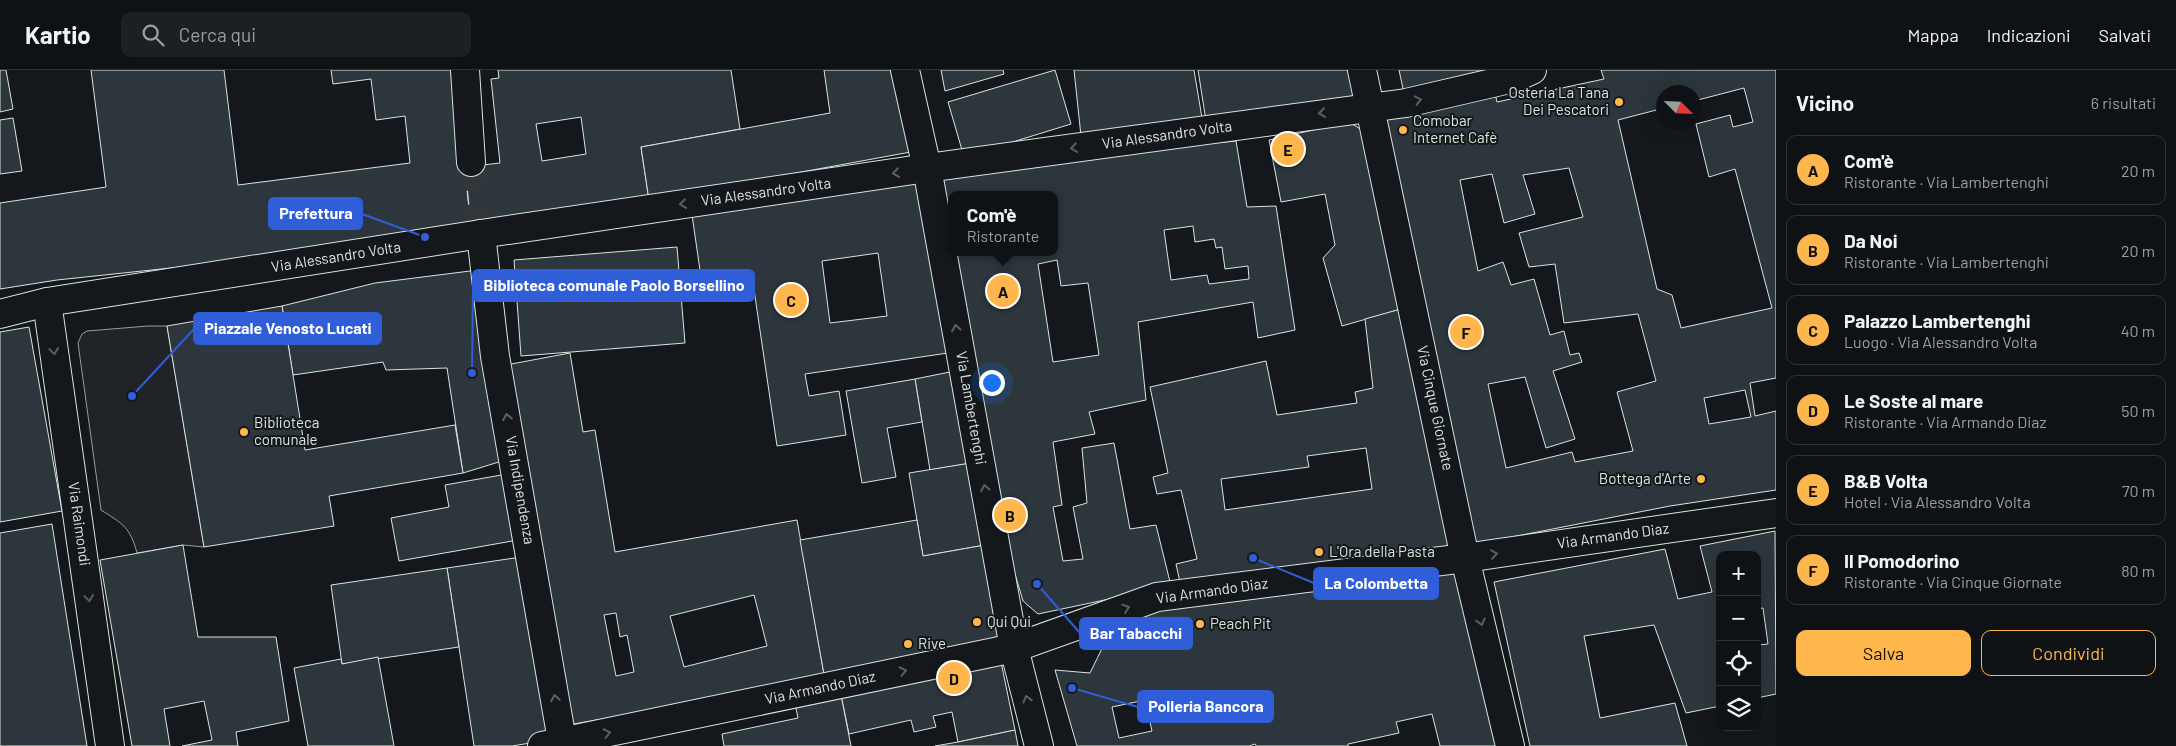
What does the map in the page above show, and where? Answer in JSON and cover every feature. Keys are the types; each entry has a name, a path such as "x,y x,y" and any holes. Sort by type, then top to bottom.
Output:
{"street":[{"path":"465,70 471,162"},
{"name":"Via Lambertenghi","path":"905,70 927,168 1014,648 1039,746"},
{"name":"Via Cinque Giornate","path":"1362,70 1465,558 1510,746"},
{"name":"Via Alessandro Volta","path":"0,314 47,302 480,234 927,168 1370,106 1406,103 1514,78 1532,70"},
{"name":"Via Indipendenza","path":"480,234 496,356 556,745"},
{"name":"Via Raimondi","path":"47,302 110,746"},
{"name":"Via Armando Diaz","path":"556,745 1014,648 1157,597 1465,558 1776,513"}],"shaded area":[{"path":"167,326 204,547 183,545 137,553 132,537 125,527 101,510 78,343 82,334 87,331"}],"building":[{"path":"0,70 6,70 13,109 0,112"},
{"path":"91,70 224,70 238,185 410,163 405,116 376,120 371,79 333,84 331,70 453,70 471,225 275,257 57,280 0,289 0,203 106,187"},
{"path":"498,70 731,70 740,129 641,147 649,200 471,225 465,167 500,163 491,79 499,78","holes":["581,117 586,154 542,161 536,124"]},
{"path":"824,70 898,70 916,151 649,200 641,147 830,113"},
{"path":"941,70 1003,70 1004,74 945,91"},
{"path":"1055,70 1071,124 964,157 948,102"},
{"path":"1074,70 1194,70 1202,118 1081,136"},
{"path":"1198,70 1357,70 1364,101 1206,121"},
{"path":"1399,70 1503,70 1405,98"},
{"path":"1601,70 1776,70 1776,378 1750,383 1755,416 1776,411 1776,490 1670,506 1466,546 1377,113 1495,93 1497,102 1604,79","holes":["1656,85 1701,85 1701,99 1744,88 1753,122 1733,127 1730,115 1701,123 1701,130 1697,130 1709,177 1735,169 1772,308 1681,328 1672,295 1657,289 1618,120 1656,110","1569,168 1583,217 1519,233 1529,267 1555,264 1564,323 1638,314 1656,381 1617,392 1633,451 1575,462 1572,452 1506,468 1488,384 1525,377 1546,448 1575,439 1553,371 1582,362 1579,353 1570,355 1564,331 1550,335 1534,279 1511,285 1503,262 1478,271 1460,180 1492,174 1504,223 1535,214 1523,175","1745,390 1751,417 1709,424 1704,398"]},
{"path":"13,118 22,171 0,174 0,120"},
{"path":"1349,122 1370,135 1408,307 1342,326 1323,258 1335,245 1325,194 1281,202 1269,140"},
{"path":"1236,141 1247,207 1276,206 1295,330 1258,338 1253,302 1138,322 1146,400 1089,412 1095,434 1053,442 1062,505 1053,507 1063,561 1083,559 1073,507 1087,503 1082,448 1114,443 1130,529 1156,525 1171,586 1038,614 1023,601 998,517 955,256 1058,256 1058,191 948,191 948,218 941,177 1101,153","holes":["1193,226 1195,242 1214,239 1216,248 1222,247 1225,269 1248,266 1249,279 1209,284 1207,275 1171,280 1164,230","1057,260 1061,286 1088,283 1099,355 1053,362 1038,264"]},
{"path":"922,181 948,353 805,374 809,396 839,391 846,435 777,446 752,276 702,284 692,215","holes":["878,253 887,316 830,323 822,261"]},
{"path":"677,247 685,343 521,356 514,260"},
{"path":"478,270 512,458 463,473 447,368 386,370 383,362 293,375 282,306 375,283"},
{"name":"Biblioteca comunale","path":"282,306 305,450 455,425 463,473 329,496 334,526 204,547 167,326"},
{"path":"1408,307 1454,552 1181,587 1176,564 1197,559 1181,490 1157,494 1153,477 1168,473 1150,387 1266,361 1277,415 1357,403 1355,392 1373,388 1365,319","holes":["1366,448 1372,489 1225,510 1221,479 1309,467 1307,456"]},
{"path":"29,327 62,511 0,522 0,332"},
{"path":"570,353 583,432 595,430 615,552 797,520 825,680 568,725 506,365","holes":["754,595 767,646 684,667 670,616","616,613 620,637 627,635 634,672 616,676 604,615"]},
{"path":"955,371 971,463 930,470 915,379"},
{"path":"915,379 922,422 887,428 896,477 862,483 846,391"},
{"path":"971,463 985,545 923,556 909,473"},
{"path":"507,474 518,540 399,561 391,518 449,507 445,485"},
{"path":"917,520 923,556 985,545 1003,649 825,680 800,540"},
{"path":"52,524 87,746 0,746 0,533"},
{"path":"1775,531 1776,694 1761,697 1761,645 1768,644 1763,608 1761,608 1761,551 1716,551 1716,707 1686,713 1654,625 1584,636 1600,718 1675,703 1687,746 1530,746 1494,582 1665,549 1678,599 1712,592 1700,546"},
{"path":"183,545 198,637 276,637 289,721 236,732 238,746 182,746 212,740 204,701 164,709 170,746 132,746 100,560"},
{"path":"528,556 555,739 512,746 474,746 447,568"},
{"path":"447,568 459,647 342,664 331,585"},
{"path":"1457,568 1496,746 1440,746 1432,714 1396,722 1399,733 1348,744 1348,746 1256,746 1255,744 1249,746 1077,746 1055,670 1090,673 1115,622 1155,608","holes":["1145,700 1152,731 1119,738 1112,707"]},
{"path":"378,657 394,746 308,746 294,668 341,659 342,664"},
{"path":"1000,657 1015,730 958,742 952,712 933,716 936,727 914,732 911,720 849,734 840,690"},
{"path":"840,690 851,746 724,746 722,734 798,718 794,699"},
{"path":"1015,730 1018,746 935,746 958,742"}],"tunnel":[{"path":"471,162 481,234"}],"place":[{"name":"Osteria La Tana Dei Pescatori","path":"1619,102"},
{"name":"Comobar Internet Cafè","path":"1403,130"},
{"name":"B&B Volta","path":"1288,149"},
{"name":"Prefettura","path":"425,237"},
{"name":"Com'è","path":"1003,291"},
{"name":"Palazzo Lambertenghi","path":"791,300"},
{"name":"Il Pomodorino","path":"1466,332"},
{"name":"Biblioteca comunale Paolo Borsellino","path":"472,373"},
{"name":"Piazzale Venosto Lucati","path":"132,396"},
{"name":"Biblioteca comunale","path":"244,432"},
{"name":"Bottega d'Arte","path":"1701,479"},
{"name":"Da Noi","path":"1010,515"},
{"name":"L'Ora della Pasta","path":"1319,552"},
{"name":"La Colombetta","path":"1253,558"},
{"name":"Bar Tabacchi","path":"1037,584"},
{"name":"Qui Qui","path":"977,622"},
{"name":"Peach Pit","path":"1200,624"},
{"name":"Rive","path":"908,644"},
{"name":"Le Soste al mare","path":"954,678"},
{"name":"Polleria Bancora","path":"1072,688"}]}
